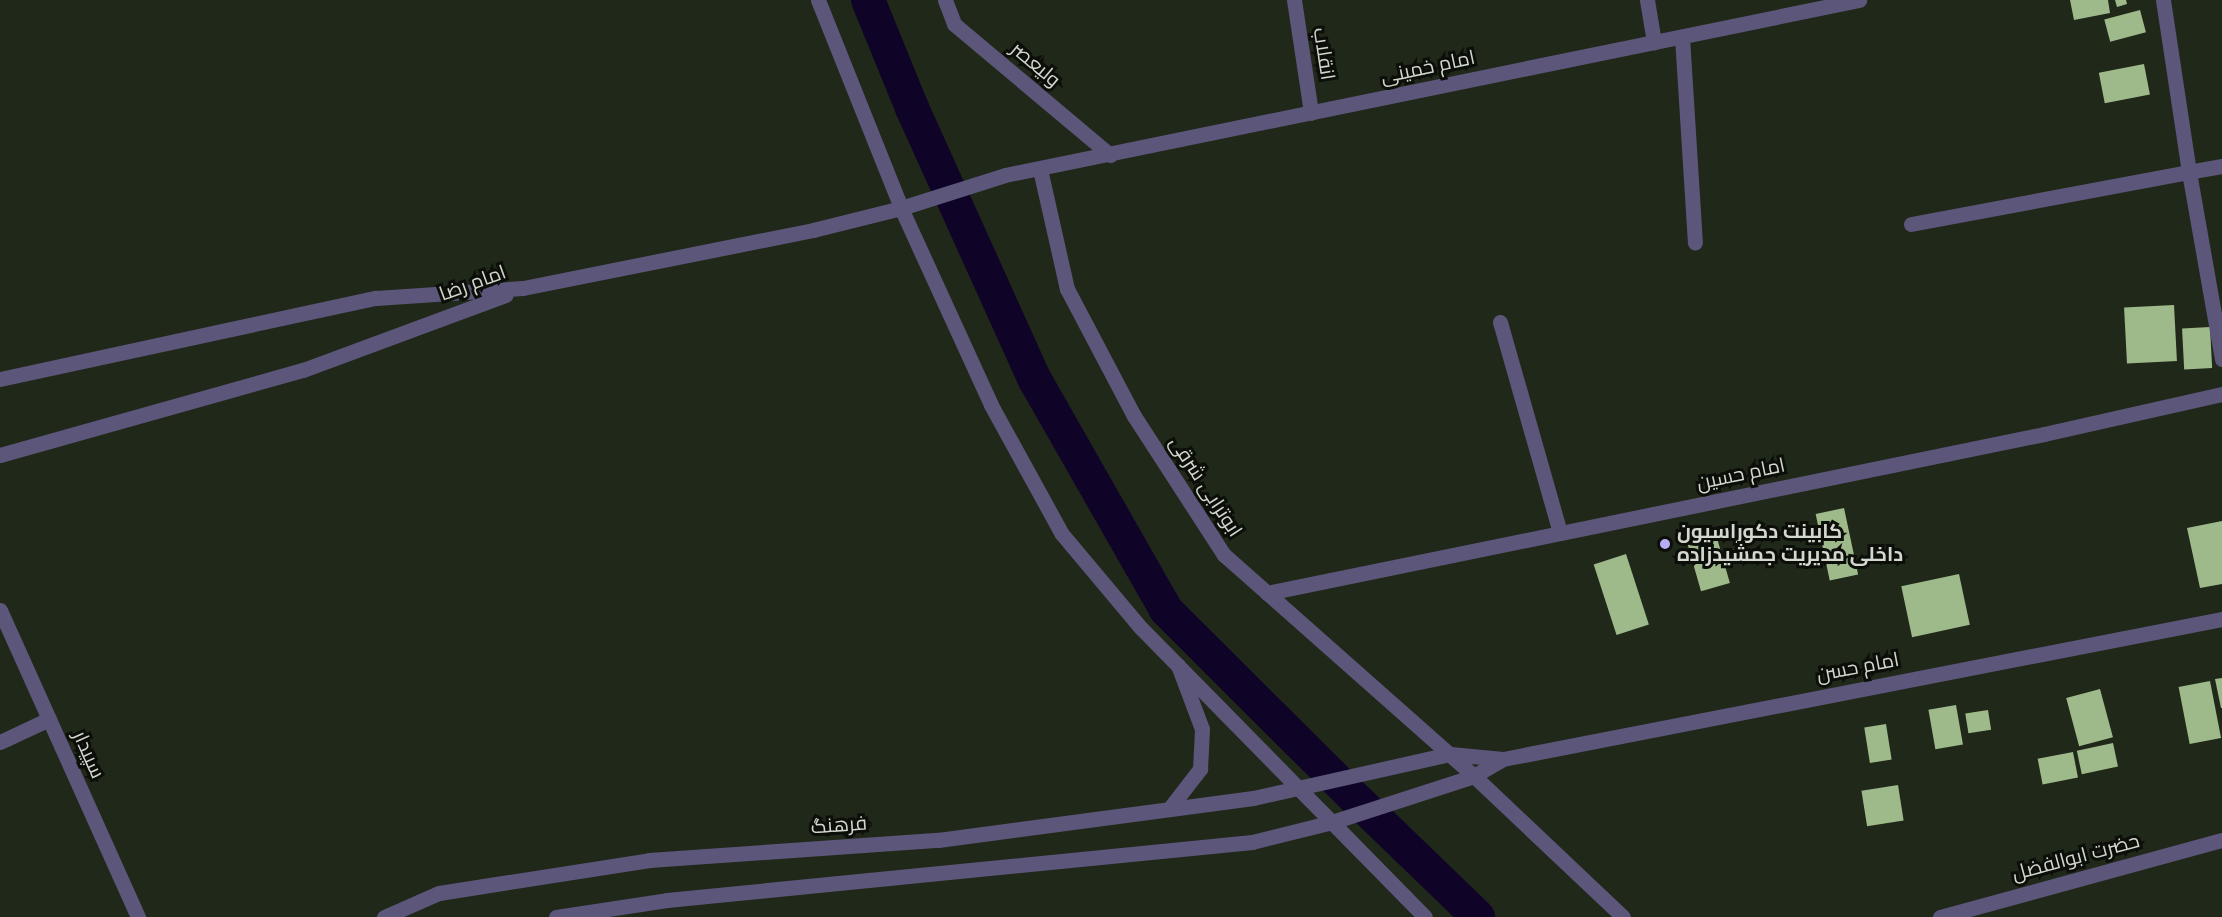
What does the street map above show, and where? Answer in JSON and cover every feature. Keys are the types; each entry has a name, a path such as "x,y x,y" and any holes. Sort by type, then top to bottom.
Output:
{"street":[{"path":"818,0 901,208 991,405 1062,534 1141,628 1300,787 1425,917"},
{"name":"ولیعصر","path":"945,0 954,24 1110,155"},
{"name":"انقلاب","path":"1294,0 1311,114"},
{"path":"1647,0 1654,42"},
{"name":"امام خمینی","path":"523,288 813,230 901,208 1005,175 1859,0"},
{"path":"2163,0 2189,172 2222,359"},
{"path":"1682,37 1695,243"},
{"path":"1911,224 2222,166"},
{"name":"ابوترابی شرقی","path":"1040,169 1067,289 1134,416 1224,555 1450,754 1623,917"},
{"name":"امام رضا","path":"0,379 376,298 523,288"},
{"name":"امام رضا","path":"0,455 303,370 523,288"},
{"path":"1500,321 1560,533"},
{"name":"امام حسین","path":"1267,593 2044,434 2222,394"},
{"name":"سپیدار","path":"0,610 138,917"},
{"name":"امام حسن","path":"1415,761 1450,754 1503,759 2222,619"},
{"path":"1169,809 1200,769 1202,729 1178,665"},
{"path":"0,742 49,719"},
{"name":"امام حسن","path":"1332,822 1439,789 1474,776 1503,759"},
{"name":"فرهنگ","path":"384,917 439,893 649,860 938,840 1253,798 1415,761"},
{"path":"556,917 667,900 1252,842 1332,822"},
{"name":"حضرت ابوالفضل","path":"1940,917 2222,840"}],"building":[{"path":"2070,0 2108,0 2110,13 2074,20"},
{"path":"2115,0 2126,0 2127,4 2117,7"},
{"path":"2140,10 2146,32 2110,42 2104,20"},
{"path":"2144,64 2150,94 2105,103 2099,73"},
{"path":"2174,305 2177,361 2127,364 2124,308"},
{"path":"2210,327 2212,368 2184,369 2182,328"},
{"path":"1844,508 1858,575 1830,581 1816,514"},
{"path":"2222,521 2222,584 2200,588 2187,528"},
{"path":"1715,531 1730,583 1701,591 1686,539"},
{"path":"1626,554 1649,624 1617,635 1594,565"},
{"path":"1959,574 1970,625 1912,637 1901,586"},
{"path":"2222,678 2222,708 2221,708 2215,679"},
{"path":"2210,681 2221,738 2190,744 2179,687"},
{"path":"2100,689 2113,737 2079,746 2066,698"},
{"path":"1956,705 1963,744 1935,749 1928,710"},
{"path":"1988,710 1991,730 1968,733 1965,714"},
{"path":"1886,724 1892,760 1870,763 1864,727"},
{"path":"2113,743 2118,766 2082,774 2077,751"},
{"path":"2073,752 2078,778 2043,784 2038,759"},
{"path":"1898,785 1904,821 1867,826 1861,791"}],"waterway":[{"path":"868,0 912,108 1035,380 1166,610 1478,917"}],"place":[{"name":"کابینت دکوراسیون داخلی مدیریت جمشیدزاده","path":"1665,544"}]}
